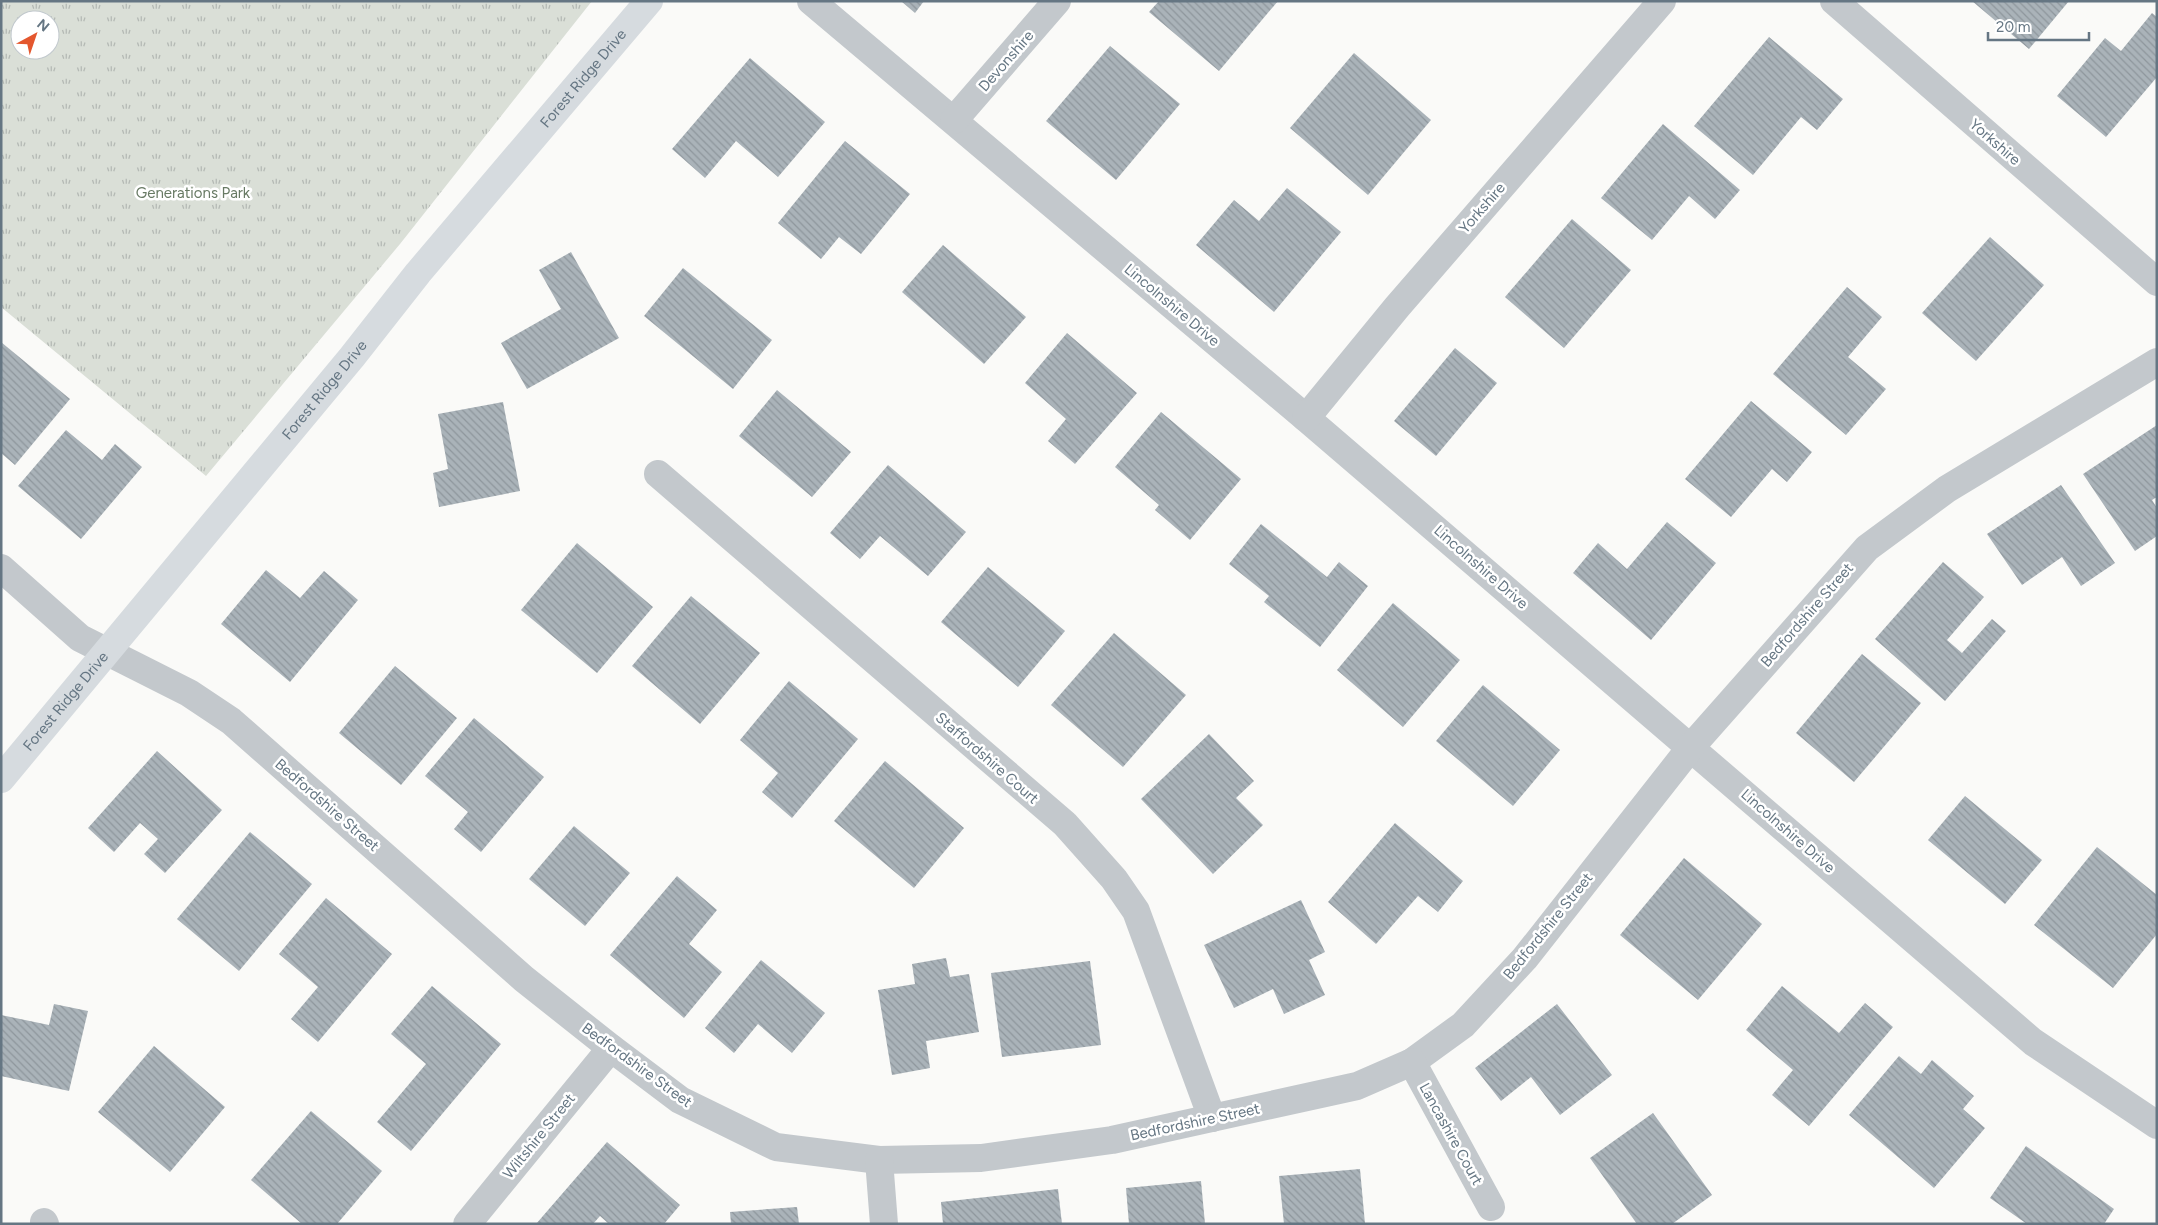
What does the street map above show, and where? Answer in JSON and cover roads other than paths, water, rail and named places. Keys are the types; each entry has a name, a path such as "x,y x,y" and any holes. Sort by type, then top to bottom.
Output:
{"main road":[{"name":"Forest Ridge Drive","path":"1,779 352,358 418,273 649,1"}],"street":[{"name":"Lincolnshire Drive","path":"811,1 1306,418 2033,1042 2157,1125"},
{"name":"Devonshire","path":"954,120 1057,1"},
{"name":"Yorkshire","path":"1306,418 1397,306 1662,1"},
{"name":"Yorkshire","path":"1834,1 2157,282"},
{"name":"Bedfordshire Street","path":"1,568 80,638 189,694 231,721 524,978 611,1048 680,1100 776,1147 879,1160 981,1158 1112,1140 1357,1086 1412,1062 1463,1025 1525,958 1691,747 1867,548 1947,488 2157,362"},
{"name":"Staffordshire Court","path":"658,474 1065,824 1114,879 1136,911 1212,1118"},
{"name":"Wiltshire Street","path":"467,1224 611,1048"},
{"name":"Lancashire Court","path":"1412,1062 1491,1207"},
{"path":"879,1160 884,1224"}],"park label":[{"name":"Generations Park","path":"193,193"}]}
